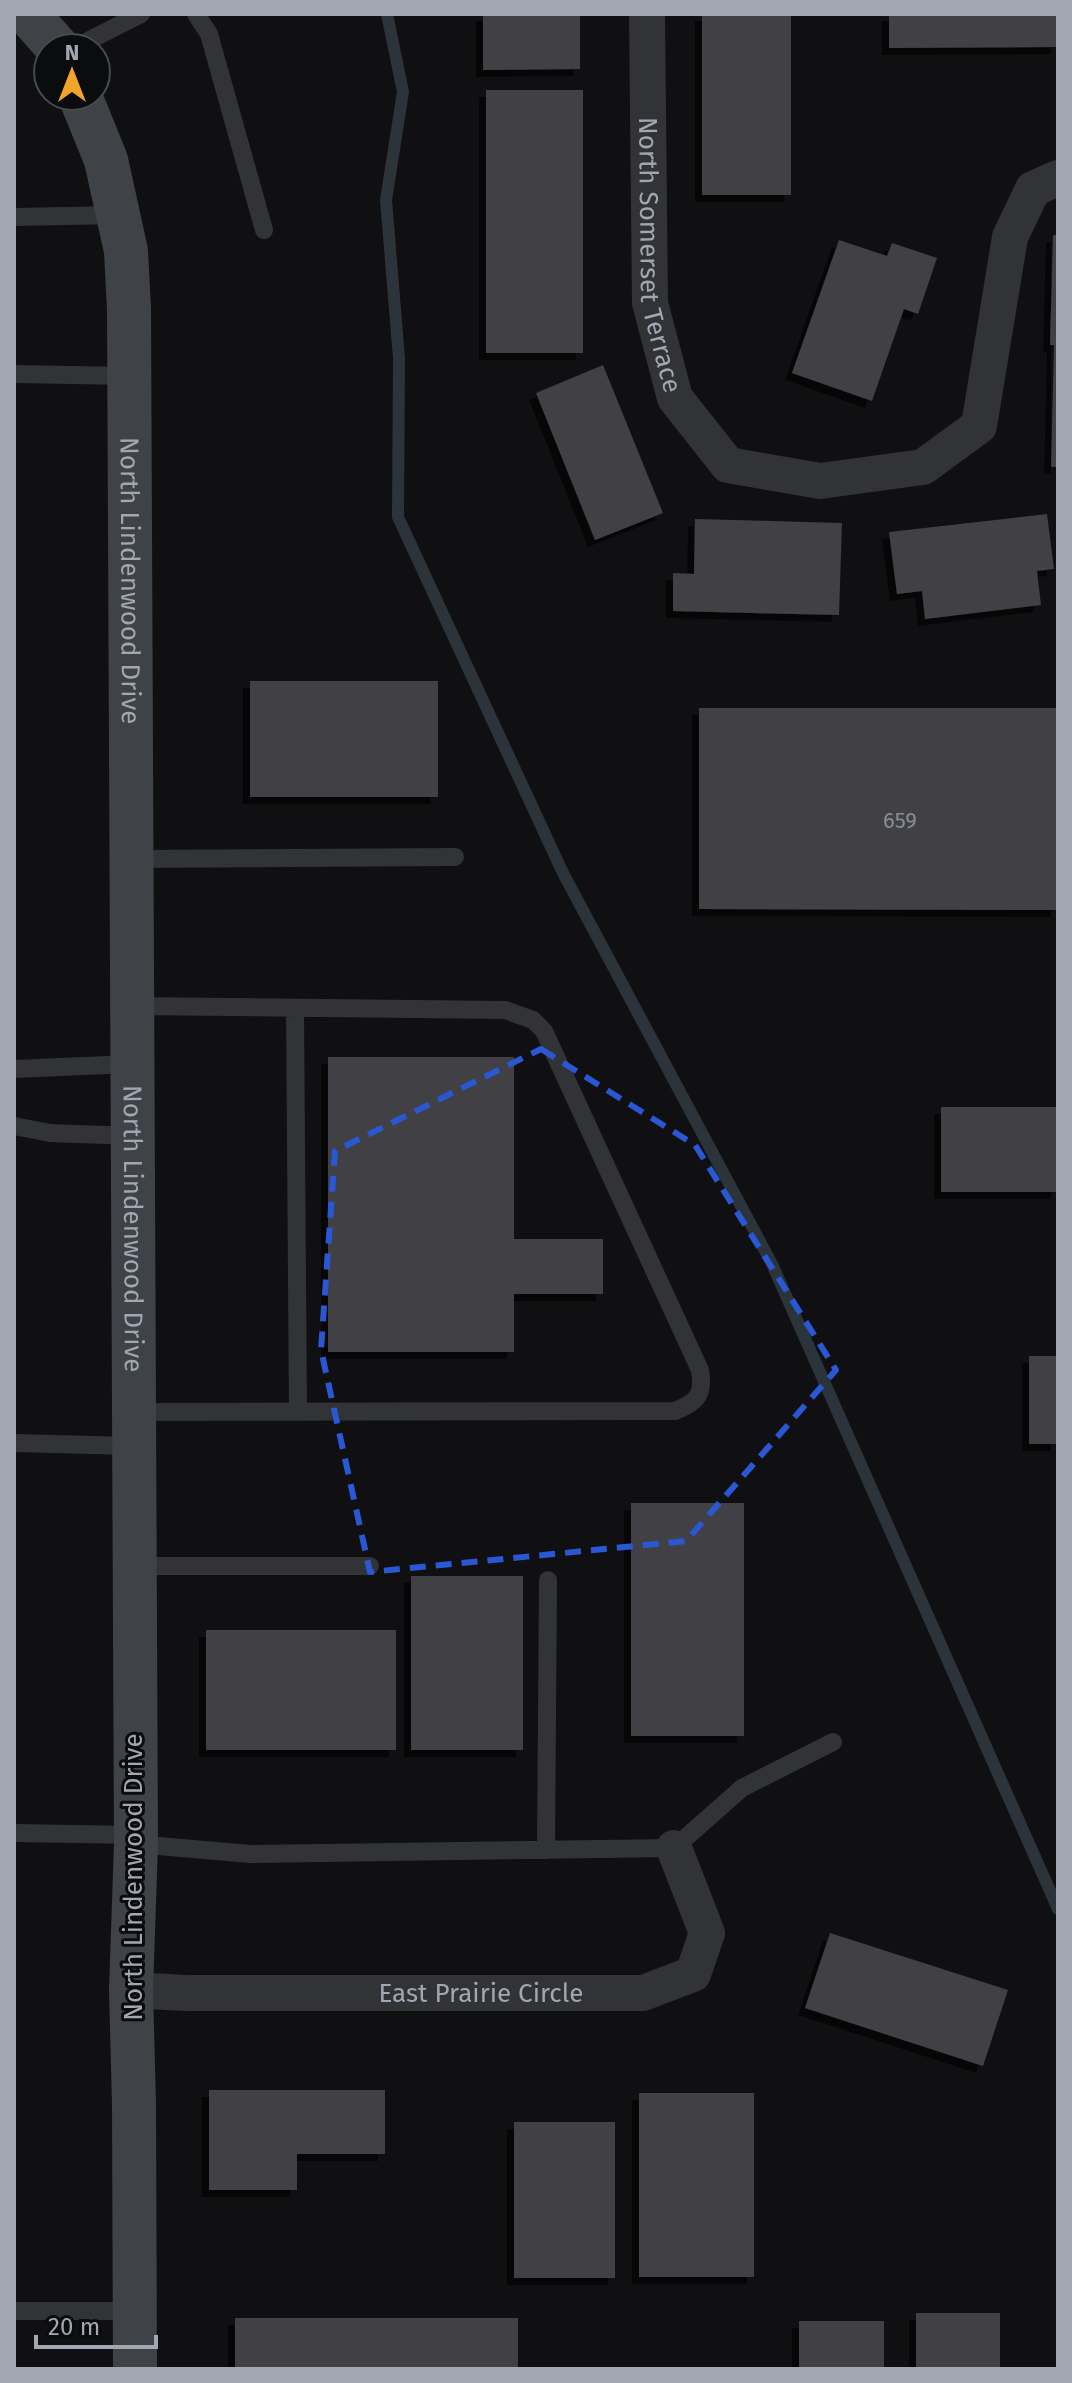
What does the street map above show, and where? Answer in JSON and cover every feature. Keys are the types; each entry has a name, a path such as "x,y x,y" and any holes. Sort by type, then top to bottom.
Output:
{"street":[{"path":"28,14 44,32"},
{"name":"North Somerset Terrace","path":"647,14 650,303 675,398 728,465 820,481 923,467 979,426 1010,237 1033,189 1058,178"},
{"name":"North Lindenwood Drive","path":"86,112 106,160 126,251 130,376 136,1840 131,1990 135,2369"},
{"name":"East Prairie Circle","path":"131,1990 186,1993 643,1993 693,1974 707,1933 674,1848"}],"lane":[{"path":"106,32 141,14"},
{"path":"196,14 209,34 264,230"},
{"path":"14,217 118,215"},
{"path":"14,374 130,376"},
{"path":"131,859 455,857"},
{"path":"14,1443 298,1412 675,1411 697,1398 703,1386 700,1370 544,1031 533,1020 505,1010 132,1006"},
{"path":"295,1008 298,1412"},
{"path":"14,1069 132,1064"},
{"path":"14,1126 50,1133 133,1136"},
{"path":"134,1566 370,1566"},
{"path":"546,1850 548,1580"},
{"path":"14,1833 136,1840 250,1854 674,1848 742,1788 833,1742"},
{"path":"14,2311 135,2311"}],"highlighted area":[{"path":"541,1049 695,1145 836,1370 686,1541 370,1572 321,1350 335,1151"}],"building":[{"path":"483,14 580,14 580,69 483,70"},
{"path":"702,14 791,14 791,195 702,195"},
{"path":"889,14 1058,14 1058,47 889,48"},
{"path":"486,90 583,90 583,353 486,353"},
{"path":"1053,235 1058,235 1058,467 1051,467"},
{"path":"839,240 887,256 892,243 937,258 918,314 904,309 872,401 792,373"},
{"path":"603,365 663,513 595,540 536,393"},
{"path":"1047,514 1054,569 1037,571 1041,605 925,619 922,591 897,594 889,532"},
{"path":"695,519 842,523 839,615 673,611 673,573 694,574"},
{"path":"250,681 438,681 438,797 250,797"},
{"path":"699,708 1058,708 1058,910 699,909"},
{"path":"328,1057 514,1057 514,1239 603,1239 603,1294 514,1294 514,1352 328,1352"},
{"path":"941,1107 1058,1107 1058,1192 941,1192"},
{"path":"1029,1356 1058,1356 1058,1444 1029,1444"},
{"path":"631,1503 744,1503 744,1736 631,1736"},
{"path":"411,1576 523,1576 523,1750 411,1750"},
{"path":"206,1630 396,1630 396,1750 206,1750"},
{"path":"830,1933 1008,1990 983,2066 805,2008"},
{"path":"209,2090 385,2090 385,2154 297,2154 297,2190 209,2190"},
{"path":"639,2093 754,2093 754,2277 639,2277"},
{"path":"514,2122 615,2122 615,2278 514,2278"},
{"path":"916,2313 1000,2313 1000,2369 916,2369"},
{"path":"235,2318 518,2318 518,2369 235,2369"},
{"path":"799,2321 884,2321 884,2369 799,2369"}],"waterway":[{"path":"387,14 403,92 386,200 399,358 398,517 563,873 772,1264 1058,1909"}]}
